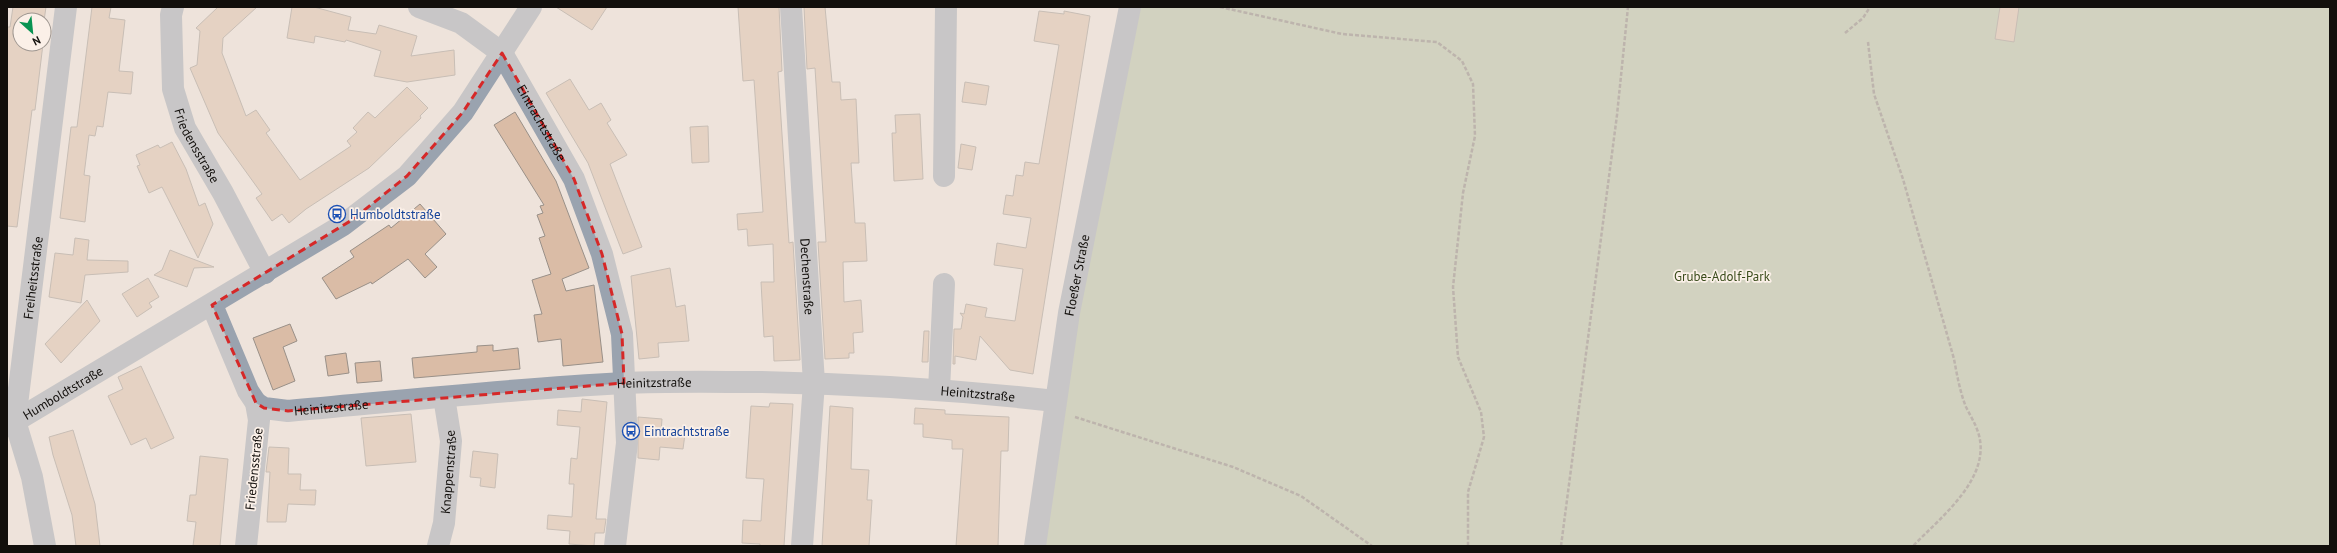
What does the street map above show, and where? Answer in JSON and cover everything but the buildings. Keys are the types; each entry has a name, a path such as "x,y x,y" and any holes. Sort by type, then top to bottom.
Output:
{"street":[{"name":"Freiheitsstraße","path":"46,546 32,477 11,424 66,7"},
{"name":"Friedensstraße","path":"173,7 171,15 173,89 185,128 223,193 265,273"},
{"name":"Eintrachtstraße","path":"419,7 461,23 502,53 574,180 602,254 622,334 627,443 615,546"},
{"name":"Humboldtstraße","path":"11,424 352,220 407,176 463,112 531,7"},
{"name":"Dechenstraße","path":"790,7 814,383 802,546"},
{"path":"944,176 946,7"},
{"name":"Floeßer Straße","path":"1035,546 1054,406 1069,313 1130,7"},
{"path":"939,390 944,284"},
{"name":"Friedensstraße","path":"212,305 248,391 256,402 259,420 246,546"},
{"name":"Heinitzstraße","path":"256,402 264,408 288,412 444,397 624,383 814,383 984,393 1054,406"},
{"name":"Knappenstraße","path":"438,546 444,523 451,441 444,397"}],"path":[{"path":"1220,7 1342,34 1437,42 1462,61 1473,84 1475,136 1463,192 1453,288 1458,357 1481,412 1484,437 1468,492 1468,546"},
{"path":"1561,546 1618,115 1628,7"},
{"path":"1845,33 1863,18 1870,7"},
{"path":"1868,42 1874,94 1903,179 1954,359 1958,380 1966,406 1978,432 1982,450 1977,469 1966,490 1913,546"},
{"path":"1054,406 1124,434 1233,467 1301,496 1372,546"}],"highlighted area":[{"path":"502,53 574,179 602,254 622,334 624,383 288,411 264,408 256,403 212,305 352,220 407,176 463,112"}],"green space":[{"name":"Grube-Adolf-Park","path":"1129,7 2330,7 2330,546 1040,546"}],"place":[{"name":"Humboldtstraße","path":"337,214"},
{"name":"Eintrachtstraße","path":"631,431"}]}
